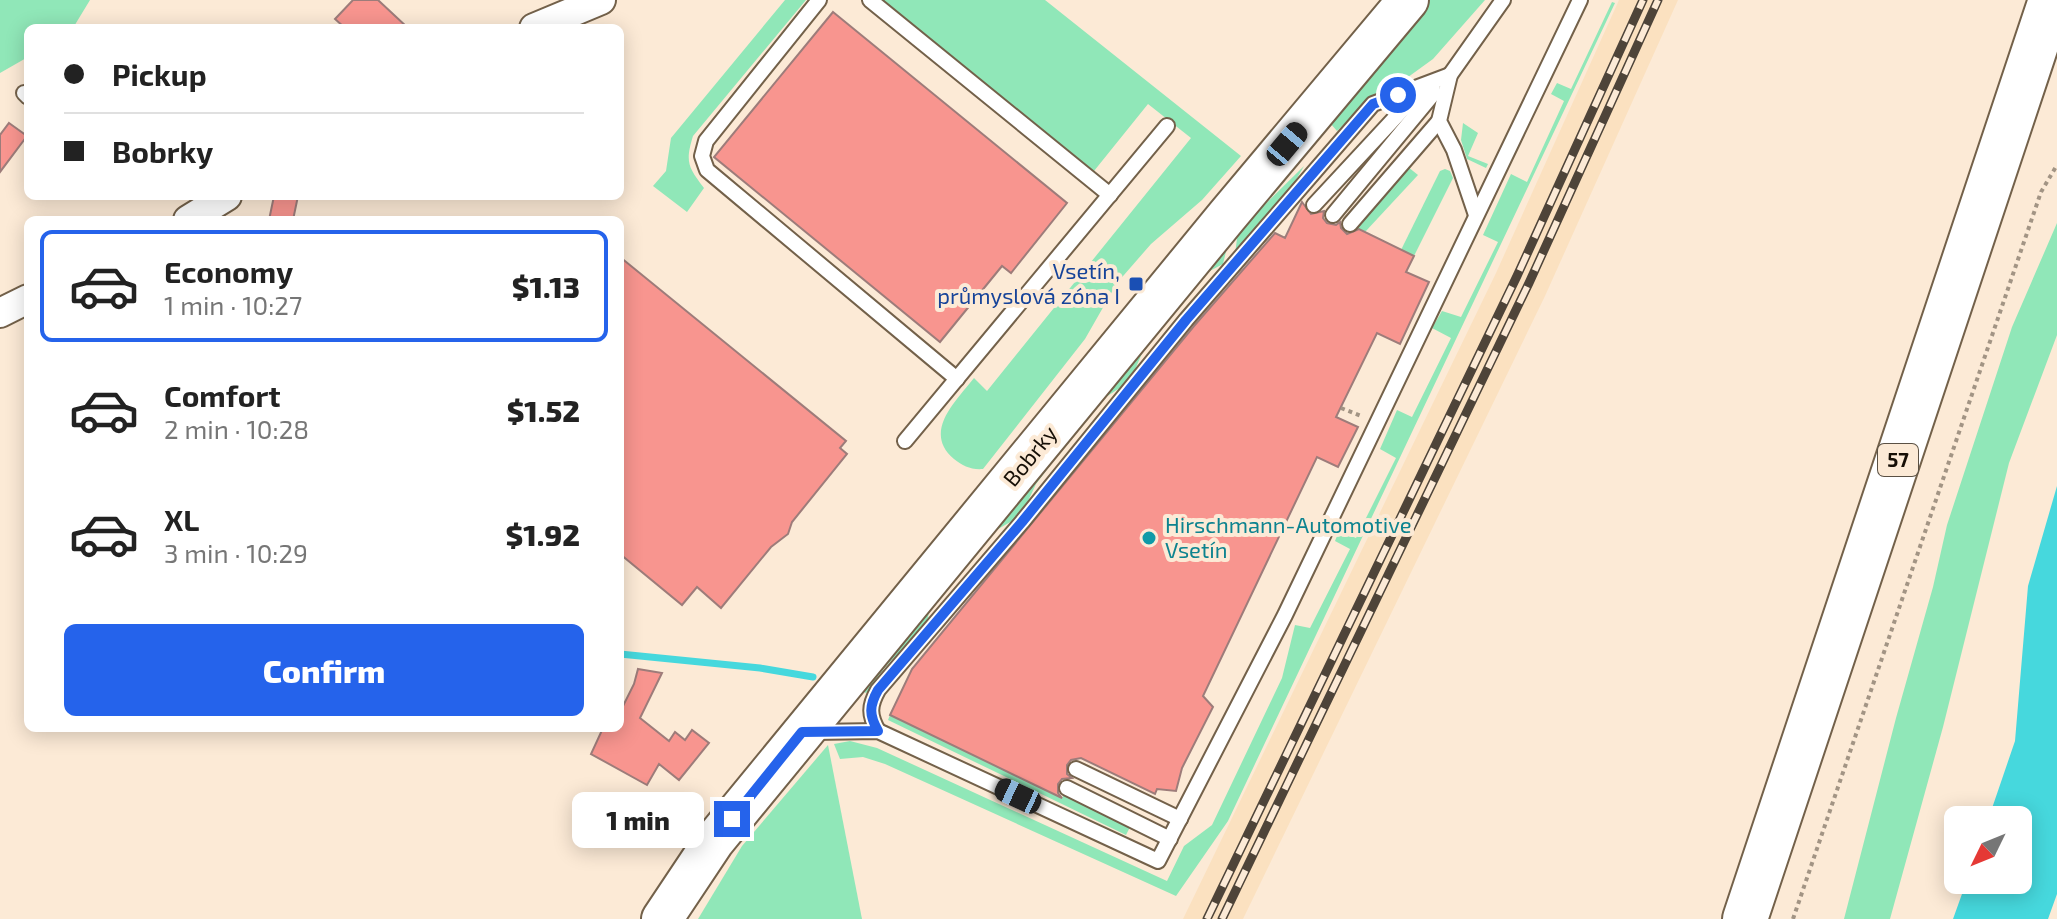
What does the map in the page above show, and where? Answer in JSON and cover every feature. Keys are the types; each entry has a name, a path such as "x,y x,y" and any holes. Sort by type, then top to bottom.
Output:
{"main road":[{"name":"57","path":"1745,919 2051,0"}],"street":[{"path":"544,24 601,0"},
{"name":"Bobrky","path":"662,919 714,841 802,732 1408,0"},
{"path":"194,216 220,200"},
{"path":"0,313 24,301"}],"lane":[{"path":"819,0 706,141 702,156 707,170 957,379"},
{"path":"870,0 1110,195"},
{"path":"1333,215 1450,75 1503,0"},
{"path":"802,732 878,731 1158,861 1285,615 1580,0"},
{"path":"878,731 871,720 870,704 878,690 1022,522 1186,320 1373,104 1450,75"},
{"path":"1350,224 1439,121 1450,75"},
{"path":"1314,205 1405,107 1450,75"},
{"path":"1439,121 1454,150 1476,215"},
{"path":"905,441 1167,126"},
{"path":"1076,769 1180,819"},
{"path":"1067,788 1170,839"}],"path":[{"path":"1793,919 2041,192 2057,165"}],"shaded area":[{"path":"1619,0 1678,0 1545,296 1243,919 1183,919 1496,273"}],"green space":[{"path":"0,0 90,0 75,24 24,24 24,59 0,73"},
{"path":"785,0 806,0 693,136 690,164 704,188 687,212 653,186 666,171 671,138"},
{"path":"882,0 1045,0 1241,156 1202,200 1151,244 1117,283 1085,339 983,469 964,466 945,449 941,438 942,428 951,407 974,378 987,391 1191,138 1148,104 1094,171"},
{"path":"1427,0 1485,0 1433,59 1404,80 1378,91 1337,131 1331,124 1369,61"},
{"path":"1612,2 1615,3 1228,821 1176,896 885,764 863,757 840,759 834,744 850,741 877,748 1167,881 1184,846 1212,825 1282,678 1295,625 1310,628 1350,549 1335,541 1339,531 1356,538 1396,458 1380,449 1397,410 1412,417 1451,338 1432,328 1442,311 1461,317 1498,242 1483,235 1511,174 1527,182 1564,101 1551,94 1557,83 1571,89"},
{"path":"1463,123 1478,133 1468,156 1488,164 1486,168 1467,159 1461,140"},
{"path":"1304,166 1293,185 1235,254 1238,231"},
{"path":"1408,167 1418,175 1365,232 1355,228"},
{"path":"1440,171 1450,171 1453,178 1414,256 1401,250"},
{"path":"2057,223 2057,335 2009,463 1943,727 1890,919 1844,919 1947,525 2012,327"},
{"path":"1230,235 1223,264 1204,274 1143,351 1134,372 1123,386 1098,402 1012,521 993,532 929,612 923,629 914,641 896,656 866,693 854,686"},
{"path":"890,715 1062,798 1065,793 1130,827 1126,835 888,720"},
{"path":"828,745 862,919 698,919 742,846"}],"water":[{"path":"2057,486 2057,894 2048,919 1953,919 1962,894 2032,894 2032,806 1993,806 2015,741 2028,586"}],"building":[{"path":"353,0 378,0 404,24 341,24 335,19"},
{"path":"833,12 1067,203 1011,273 1002,266 940,342 714,157"},
{"path":"9,123 24,134 24,140 0,172 0,135"},
{"path":"273,200 297,200 294,216 270,216"},
{"name":"Hirschmann-Automotive Vsetín","path":"1302,202 1311,214 1324,211 1323,218 1327,223 1336,225 1340,222 1347,234 1359,229 1414,256 1406,272 1429,282 1400,344 1377,333 1336,417 1358,427 1338,467 1317,457 1203,696 1213,707 1182,768 1176,791 1157,789 1155,794 1081,758 1071,760 1067,765 1067,774 1072,778 1062,779 1058,784 1058,793 1062,798 890,715 912,669 1194,326 1275,233 1285,238"},
{"path":"624,260 846,441 840,448 847,454 792,522 788,534 771,547 721,608 697,587 682,605 624,557"},
{"path":"638,669 662,673 640,718 669,741 675,732 685,740 692,730 709,743 679,780 659,764 647,785 591,754 601,732 624,732 624,704"}],"waterway":[{"path":"624,654 760,668 813,677"}],"railway":[{"path":"1207,919 1517,276 1643,0"},
{"path":"1222,919 1529,283 1658,0"}],"place":[{"name":"Vsetín, průmyslová zóna I","path":"1136,284"},
{"name":"Hirschmann-Automotive Vsetín","path":"1149,538"}],"route":[{"path":"732,819 802,732 878,731 871,720 870,704 878,690 1022,522 1186,320 1373,104 1398,95"}]}
